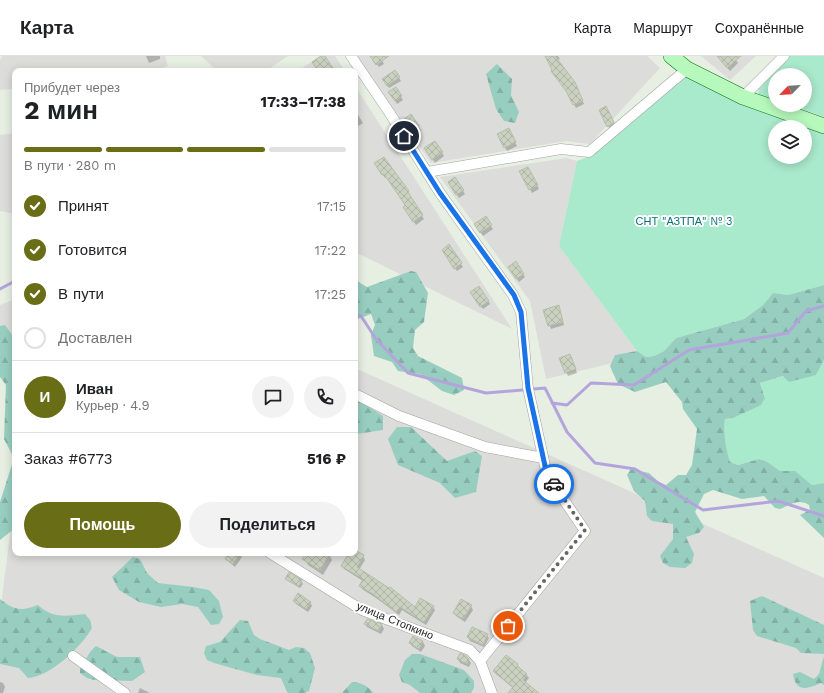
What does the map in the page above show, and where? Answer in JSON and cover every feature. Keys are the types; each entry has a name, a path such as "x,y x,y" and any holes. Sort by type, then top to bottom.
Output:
{"main road":[{"path":"672,56 687,69 743,97 824,126"}],"street":[{"path":"351,56 389,112 440,193 514,295 521,312 528,388 547,475 585,530 480,661 492,693"},
{"path":"743,97 784,56"},
{"path":"427,172 561,148 589,152 687,69"},
{"path":"358,396 399,416 485,447 544,458"},
{"name":"улица Стопкино","path":"275,556 362,610 470,650 480,661"},
{"path":"73,656 125,693"}],"shaded area":[{"path":"3,56 165,56 168,66 161,68 12,68 12,89 0,90 0,60"},
{"path":"201,56 288,56 270,68 214,68"},
{"path":"320,56 335,56 343,68 302,68"},
{"path":"356,56 647,56 660,68 590,144 566,141 431,163"},
{"path":"701,56 756,56 730,80"},
{"path":"358,91 512,329 358,253"},
{"path":"12,133 12,213 0,211 0,135"},
{"path":"567,158 577,161 559,246 637,351 621,361 546,379 530,301 440,177"},
{"path":"12,300 12,358 0,332 0,305"},
{"path":"358,369 824,578 824,693 0,693 0,613 12,520 12,556 358,556"}],"green space":[{"path":"789,56 824,56 824,117 810,112 812,112 812,68 778,68"},
{"path":"497,64 512,79 511,95 519,112 515,123 504,121 496,109 486,74"},
{"name":"СНТ \"АЗТПА\" № 3","path":"686,75 768,109 768,112 774,112 793,120 768,120 768,164 812,164 812,128 824,133 824,285 788,295 773,293 763,305 744,319 676,338 664,351 654,356 646,357 637,351 559,246 577,161 590,156"},
{"path":"768,78 768,98 758,94 759,88"},
{"path":"411,271 416,272 428,293 424,322 415,330 413,348 418,356 462,378 464,390 454,395 442,391 420,374 398,371 392,362 374,356 371,335 375,325 371,314 358,319 358,282 367,287"},
{"path":"824,285 824,360 816,375 789,382 783,376 760,383 765,398 761,405 733,418 725,419 724,429 730,462 738,465 759,459 766,461 780,471 795,471 812,485 824,483 824,538 800,515 810,510 809,505 805,503 798,502 780,509 775,508 764,496 742,499 713,490 704,494 695,512 704,527 699,533 686,537 694,554 692,563 685,568 670,567 663,563 660,556 673,539 673,524 652,521 647,516 645,501 634,491 627,475 631,469 649,473 659,482 666,485 678,475 686,475 692,465 697,429 683,409 682,402 666,382 635,392 618,384 610,366 615,355 637,351 646,357 654,356 664,351 676,338 744,319 763,305 773,293 788,295"},
{"path":"5,325 12,335 12,454 4,439 6,385 0,377 0,326"},
{"path":"824,360 824,483 812,485 795,472 780,471 766,461 759,459 738,465 730,462 725,441 725,419 733,418 765,397 760,383 784,376 816,375"},
{"path":"358,401 383,416 383,430 358,434"},
{"path":"397,427 411,427 447,461 475,451 482,456 476,492 455,498 440,483 398,465 388,439"},
{"path":"12,464 12,530 0,540 0,502"},
{"path":"133,557 140,559 147,573 158,583 209,590 219,601 223,617 219,624 211,625 198,607 182,604 161,607 139,602 119,590 112,577"},
{"path":"762,596 824,625 824,654 801,653 796,648 757,636 753,630 750,601"},
{"path":"0,599 10,606 18,609 38,605 54,615 66,616 85,614 90,620 92,628 81,643 64,659 46,672 28,678 19,668 0,664"},
{"path":"240,620 248,621 254,635 260,639 289,650 296,647 304,648 310,653 315,668 309,691 304,693 289,693 287,692 281,678 257,675 207,660 204,653 206,646 220,642"},
{"path":"96,646 117,657 140,657 145,672 132,681 94,680 87,678 80,673 80,665"},
{"path":"412,654 420,654 464,670 474,681 474,688 471,693 420,693 410,685 402,682 399,675 405,660"},
{"path":"824,656 824,685 821,683 807,688 799,687 794,680 793,674 800,672 814,679 819,674"},
{"path":"352,682 364,685 373,693 342,693"}],"building":[{"path":"321,56 325,56 333,68 316,68 312,62"},
{"path":"370,56 389,56 376,65"},
{"path":"545,56 555,56 575,82 583,101 573,105 566,91 551,71 552,70"},
{"path":"717,56 741,56 727,68"},
{"path":"395,70 400,77 387,86 382,79"},
{"path":"396,87 402,96 395,101 388,92"},
{"path":"606,106 614,122 607,127 599,110"},
{"path":"411,114 419,126 412,131 404,119"},
{"path":"509,128 516,142 504,148 497,134"},
{"path":"435,141 443,152 432,160 424,148"},
{"path":"384,157 409,191 408,192 423,215 413,222 403,207 405,205 384,174 382,175 374,163"},
{"path":"528,167 538,185 529,190 519,171"},
{"path":"455,177 464,190 456,195 448,182"},
{"path":"486,216 492,225 480,233 474,224"},
{"path":"449,244 462,263 454,269 442,250"},
{"path":"516,261 524,274 516,279 508,267"},
{"path":"479,286 489,301 480,307 470,292"},
{"path":"559,305 563,322 548,326 543,310"},
{"path":"570,354 576,369 565,373 559,358"},
{"path":"358,552 364,555 357,567 389,588 390,587 415,607 420,598 434,606 424,622 400,607 396,612 373,594 359,586 363,579 341,566 347,556 358,556"},
{"path":"227,556 238,556 233,564 225,559"},
{"path":"304,556 328,556 320,570 302,559"},
{"path":"289,572 302,580 299,586 285,579"},
{"path":"298,593 311,602 306,609 293,601"},
{"path":"461,599 472,605 463,619 453,613"},
{"path":"367,619 382,624 379,631 364,624"},
{"path":"472,627 488,634 483,645 467,637"},
{"path":"413,636 423,641 419,649 409,643"},
{"path":"460,653 469,659 467,664 457,659"},
{"path":"506,655 518,664 517,666 527,674 523,680 539,693 508,693 513,687 493,671"}],"waterway":[{"path":"0,289 12,283"},
{"path":"552,403 567,405 591,383 634,385 689,350 788,333 806,311 824,306"},
{"path":"358,316 361,316 376,339 408,373 486,393 545,388 567,432 595,463 635,469 703,510 778,501 824,516"}],"way so far":[{"path":"508,626 585,530 554,484"}],"route":[{"path":"404,136 440,193 514,295 521,312 528,388 547,475 554,484"}]}
